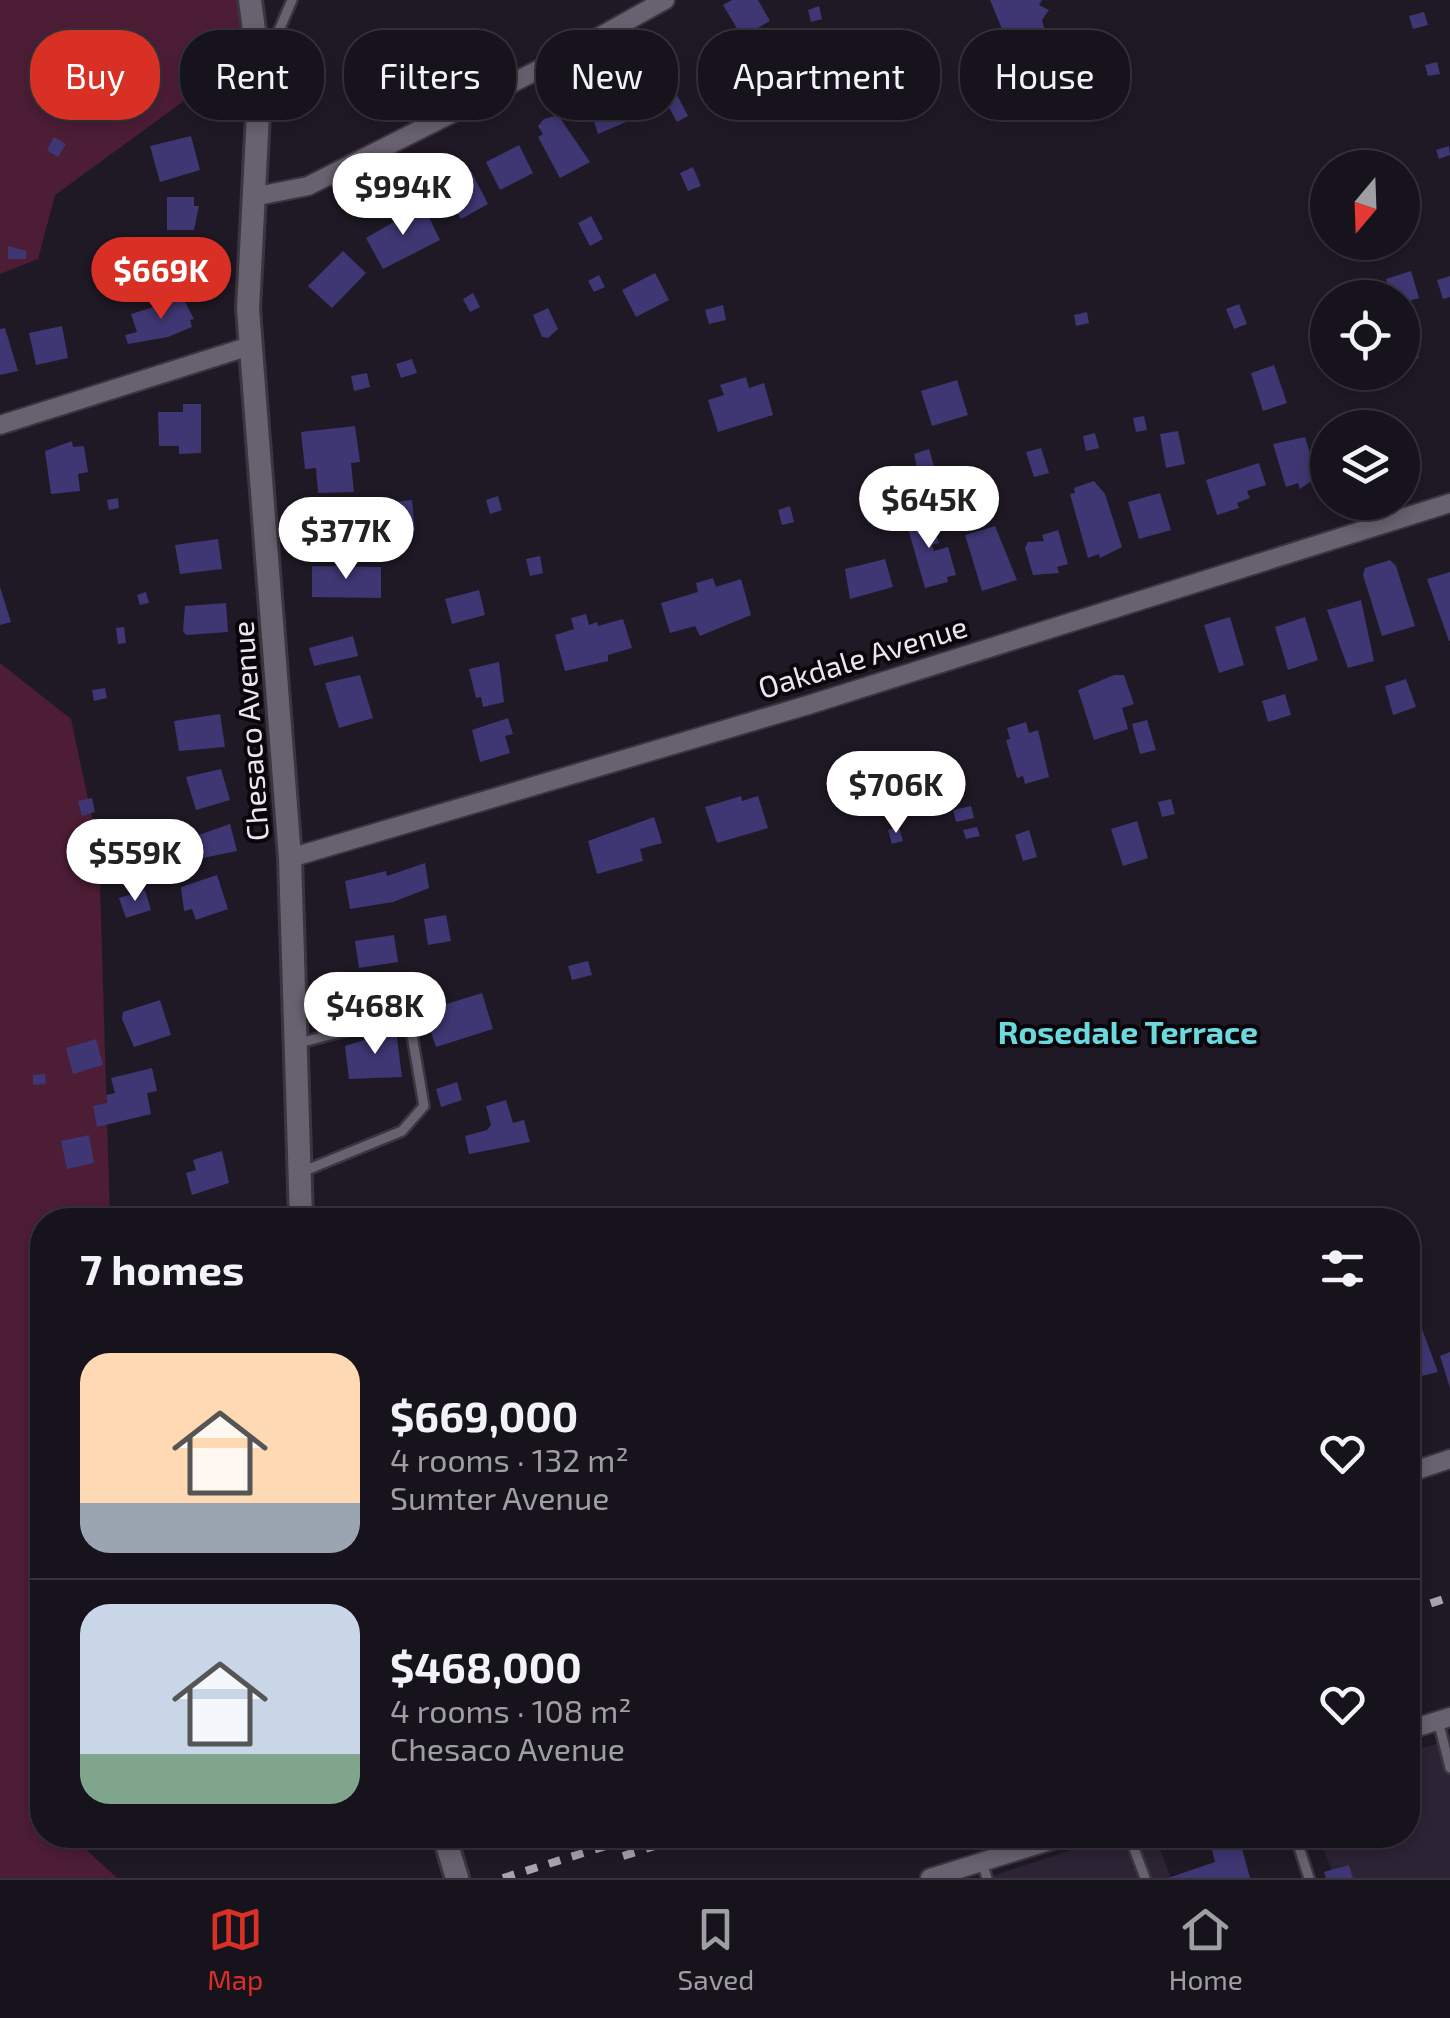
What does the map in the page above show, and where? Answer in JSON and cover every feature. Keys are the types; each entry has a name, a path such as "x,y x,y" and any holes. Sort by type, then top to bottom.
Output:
{"street":[{"name":"Chesaco Avenue","path":"250,0 254,30"},
{"path":"253,197 308,186 554,62 666,0"},
{"name":"Chesaco Avenue","path":"257,120 250,346 290,858 300,1208"},
{"path":"0,425 250,346"},
{"name":"Oakdale Avenue","path":"290,858 808,705 1450,503"},
{"path":"1420,1468 1450,1459"},
{"path":"1420,1726 1444,1719"},
{"path":"448,1848 457,1878"},
{"path":"930,1878 985,1870 1037,1848"}],"lane":[{"path":"279,30 292,0"},
{"path":"294,1044 396,1018 410,1023 424,1106 402,1132 297,1174"},
{"path":"1444,1719 1450,1768"},
{"path":"1134,1848 1145,1878"},
{"path":"1299,1848 1309,1878"}],"shaded area":[{"path":"0,0 241,0 247,30 180,30 180,104 160,118 160,30 30,30 30,120 158,120 55,195 38,259 0,274"},
{"path":"0,663 71,719 99,851 110,1208 30,1208 30,1848 84,1848 117,1878 0,1878"},
{"path":"1450,1740 1450,1878 1335,1878 1322,1848 1420,1848 1420,1749"},
{"path":"1077,1848 1160,1848 1171,1878 986,1878"}],"building":[{"path":"732,0 758,0 770,21 754,30 738,30 723,5"},
{"path":"990,0 1042,0 1039,5 1049,10 1042,20 1045,30 1002,30"},
{"path":"819,6 822,19 811,22 808,10"},
{"path":"1424,12 1428,25 1413,29 1409,16"},
{"path":"1437,62 1440,74 1428,76 1425,65"},
{"path":"678,97 688,116 676,120"},
{"path":"543,120 561,120 590,162 560,178 538,137 543,134 538,126"},
{"path":"594,120 631,120 598,134"},
{"path":"191,136 200,170 160,182 150,146"},
{"path":"54,137 66,144 58,157 47,150"},
{"path":"519,145 533,173 500,190 486,162"},
{"path":"1449,146 1450,155 1439,159 1436,150"},
{"path":"693,167 701,186 688,191 680,173"},
{"path":"471,171 488,204 461,219 442,186"},
{"path":"167,197 194,197 194,206 199,206 194,230 167,230"},
{"path":"423,205 440,240 383,269 366,238"},
{"path":"591,216 603,239 590,246 578,223"},
{"path":"8,246 26,251 26,259 8,259"},
{"path":"343,251 366,273 332,308 308,286"},
{"path":"199,255 202,283 172,285 169,258"},
{"path":"1411,271 1414,280 1386,280"},
{"path":"655,273 669,300 636,317 622,290"},
{"path":"599,275 605,287 594,292 588,281"},
{"path":"1450,276 1450,297 1443,299 1437,280"},
{"path":"473,293 480,307 470,312 463,299"},
{"path":"183,298 194,319 190,320 192,327 168,337 128,344 125,335 137,332 131,314"},
{"path":"1239,304 1247,324 1234,329 1226,309"},
{"path":"723,305 726,320 709,324 705,310"},
{"path":"548,308 558,329 548,338 542,337 533,315"},
{"path":"1087,312 1089,323 1076,326 1074,315"},
{"path":"62,326 68,358 36,365 29,333"},
{"path":"5,328 18,371 0,375 0,329"},
{"path":"412,359 417,373 401,378 396,364"},
{"path":"1274,365 1287,403 1263,411 1251,373"},
{"path":"367,373 370,387 354,391 351,376"},
{"path":"746,377 749,388 764,383 773,415 718,432 708,400 724,395 720,385"},
{"path":"957,380 968,415 932,426 921,391"},
{"path":"183,404 201,404 201,453 179,454 179,446 159,446 158,412 183,412"},
{"path":"1144,416 1147,430 1136,432 1133,418"},
{"path":"355,426 360,462 351,463 354,492 318,493 316,468 305,469 301,432"},
{"path":"1178,431 1185,464 1166,468 1160,434"},
{"path":"1095,433 1099,448 1086,451 1083,436"},
{"path":"1305,437 1310,454 1310,482 1300,489 1298,483 1286,487 1273,444"},
{"path":"72,441 73,447 84,446 88,472 78,474 80,491 51,494 45,451"},
{"path":"1041,448 1049,473 1034,477 1026,452"},
{"path":"929,449 941,490 923,495 914,454"},
{"path":"1259,463 1266,485 1247,491 1250,498 1237,503 1239,508 1217,515 1206,480"},
{"path":"1094,481 1105,494 1122,547 1100,558 1099,554 1088,558 1070,494 1075,493 1074,488"},
{"path":"1160,493 1171,530 1139,539 1128,502"},
{"path":"498,496 502,510 490,514 486,500"},
{"path":"118,498 119,508 109,510 107,500"},
{"path":"412,500 415,530 379,534 377,515 386,514 385,503"},
{"path":"790,506 794,522 782,525 778,510"},
{"path":"929,511 939,543 932,545 934,551 948,547 956,575 947,577 948,582 925,588 905,518"},
{"path":"995,526 1017,580 982,591 965,535"},
{"path":"1058,530 1068,564 1057,567 1059,573 1033,575 1025,548 1028,542 1044,541 1042,535"},
{"path":"218,539 222,569 180,574 175,545"},
{"path":"540,556 543,573 530,576 526,559"},
{"path":"885,559 893,587 850,599 845,569"},
{"path":"1390,560 1396,566 1415,626 1382,636 1363,575 1365,568"},
{"path":"312,566 381,567 381,598 312,597"},
{"path":"1450,572 1450,641 1449,641 1427,579"},
{"path":"713,578 716,587 741,579 751,615 700,636 695,626 670,633 661,603 698,592 696,583"},
{"path":"0,587 11,622 0,625"},
{"path":"479,590 485,615 452,624 445,599"},
{"path":"146,592 149,603 140,605 137,595"},
{"path":"1361,600 1374,661 1348,668 1327,610"},
{"path":"226,603 228,632 186,635 183,631 185,606"},
{"path":"586,614 589,625 623,619 632,648 608,655 608,661 565,671 555,635 574,629 571,618"},
{"path":"1230,617 1244,665 1219,673 1204,625"},
{"path":"1305,617 1318,660 1288,670 1275,627"},
{"path":"124,627 126,643 118,644 116,628"},
{"path":"353,636 358,656 314,666 309,648"},
{"path":"499,662 504,702 483,707 481,697 476,698 469,669"},
{"path":"360,675 373,718 339,728 325,683"},
{"path":"1114,675 1124,675 1134,704 1122,708 1128,729 1094,740 1078,690"},
{"path":"1406,679 1416,707 1393,715 1385,686"},
{"path":"105,688 107,698 94,701 92,690"},
{"path":"1285,694 1291,715 1268,722 1262,701"},
{"path":"220,714 225,747 179,751 174,721"},
{"path":"508,718 513,734 505,736 510,753 480,762 472,730"},
{"path":"1147,720 1156,750 1140,754 1132,724"},
{"path":"1026,722 1029,733 1038,730 1049,777 1025,784 1023,776 1017,778 1006,740 1010,739 1007,728"},
{"path":"947,759 958,796 940,801 943,810 929,814 912,770"},
{"path":"221,769 230,800 196,810 186,777"},
{"path":"741,796 742,801 758,796 768,828 717,843 705,807"},
{"path":"92,798 95,812 82,816 78,801"},
{"path":"1171,799 1175,814 1162,817 1158,802"},
{"path":"971,806 974,818 956,822 953,810"},
{"path":"654,817 662,843 640,849 643,861 597,874 588,841"},
{"path":"1137,821 1148,858 1123,866 1111,829"},
{"path":"230,824 237,851 193,860 187,839"},
{"path":"899,827 903,841 892,844 888,830"},
{"path":"977,827 980,836 966,839 963,830"},
{"path":"1029,830 1037,857 1023,861 1015,835"},
{"path":"425,863 429,888 393,902 350,909 345,881 386,871 387,876"},
{"path":"217,875 228,909 196,920 192,909 184,911 181,887"},
{"path":"145,890 151,910 126,918 119,898"},
{"path":"446,915 451,941 428,945 424,919"},
{"path":"394,935 398,962 359,968 355,941"},
{"path":"588,961 592,975 572,980 568,966"},
{"path":"482,993 493,1029 436,1047 424,1011"},
{"path":"160,1000 171,1035 134,1047 122,1019 123,1012"},
{"path":"396,1030 402,1077 349,1079 345,1046 367,1039 367,1033"},
{"path":"96,1039 103,1065 73,1074 66,1048"},
{"path":"152,1068 157,1091 147,1093 151,1114 97,1127 93,1106 107,1103 106,1095 115,1093 111,1078"},
{"path":"45,1074 46,1084 33,1085 33,1075"},
{"path":"457,1082 462,1100 441,1107 436,1089"},
{"path":"506,1100 513,1123 524,1120 530,1142 469,1154 465,1136 487,1130 491,1125 486,1106"},
{"path":"89,1135 94,1163 67,1169 61,1141"},
{"path":"222,1151 229,1183 192,1195 186,1173 196,1170 193,1160"},
{"path":"1420,1330 1438,1372 1420,1376"},
{"path":"1450,1352 1450,1388 1440,1356"},
{"path":"1242,1848 1250,1878 1168,1878 1215,1862 1212,1850"},
{"path":"1349,1865 1353,1878 1326,1878 1324,1872"}],"railway":[{"path":"1420,1607 1450,1597"},
{"path":"503,1878 599,1848"},
{"path":"623,1856 648,1848"}],"district":[{"name":"Rosedale Terrace","path":"1128,1033"}]}
